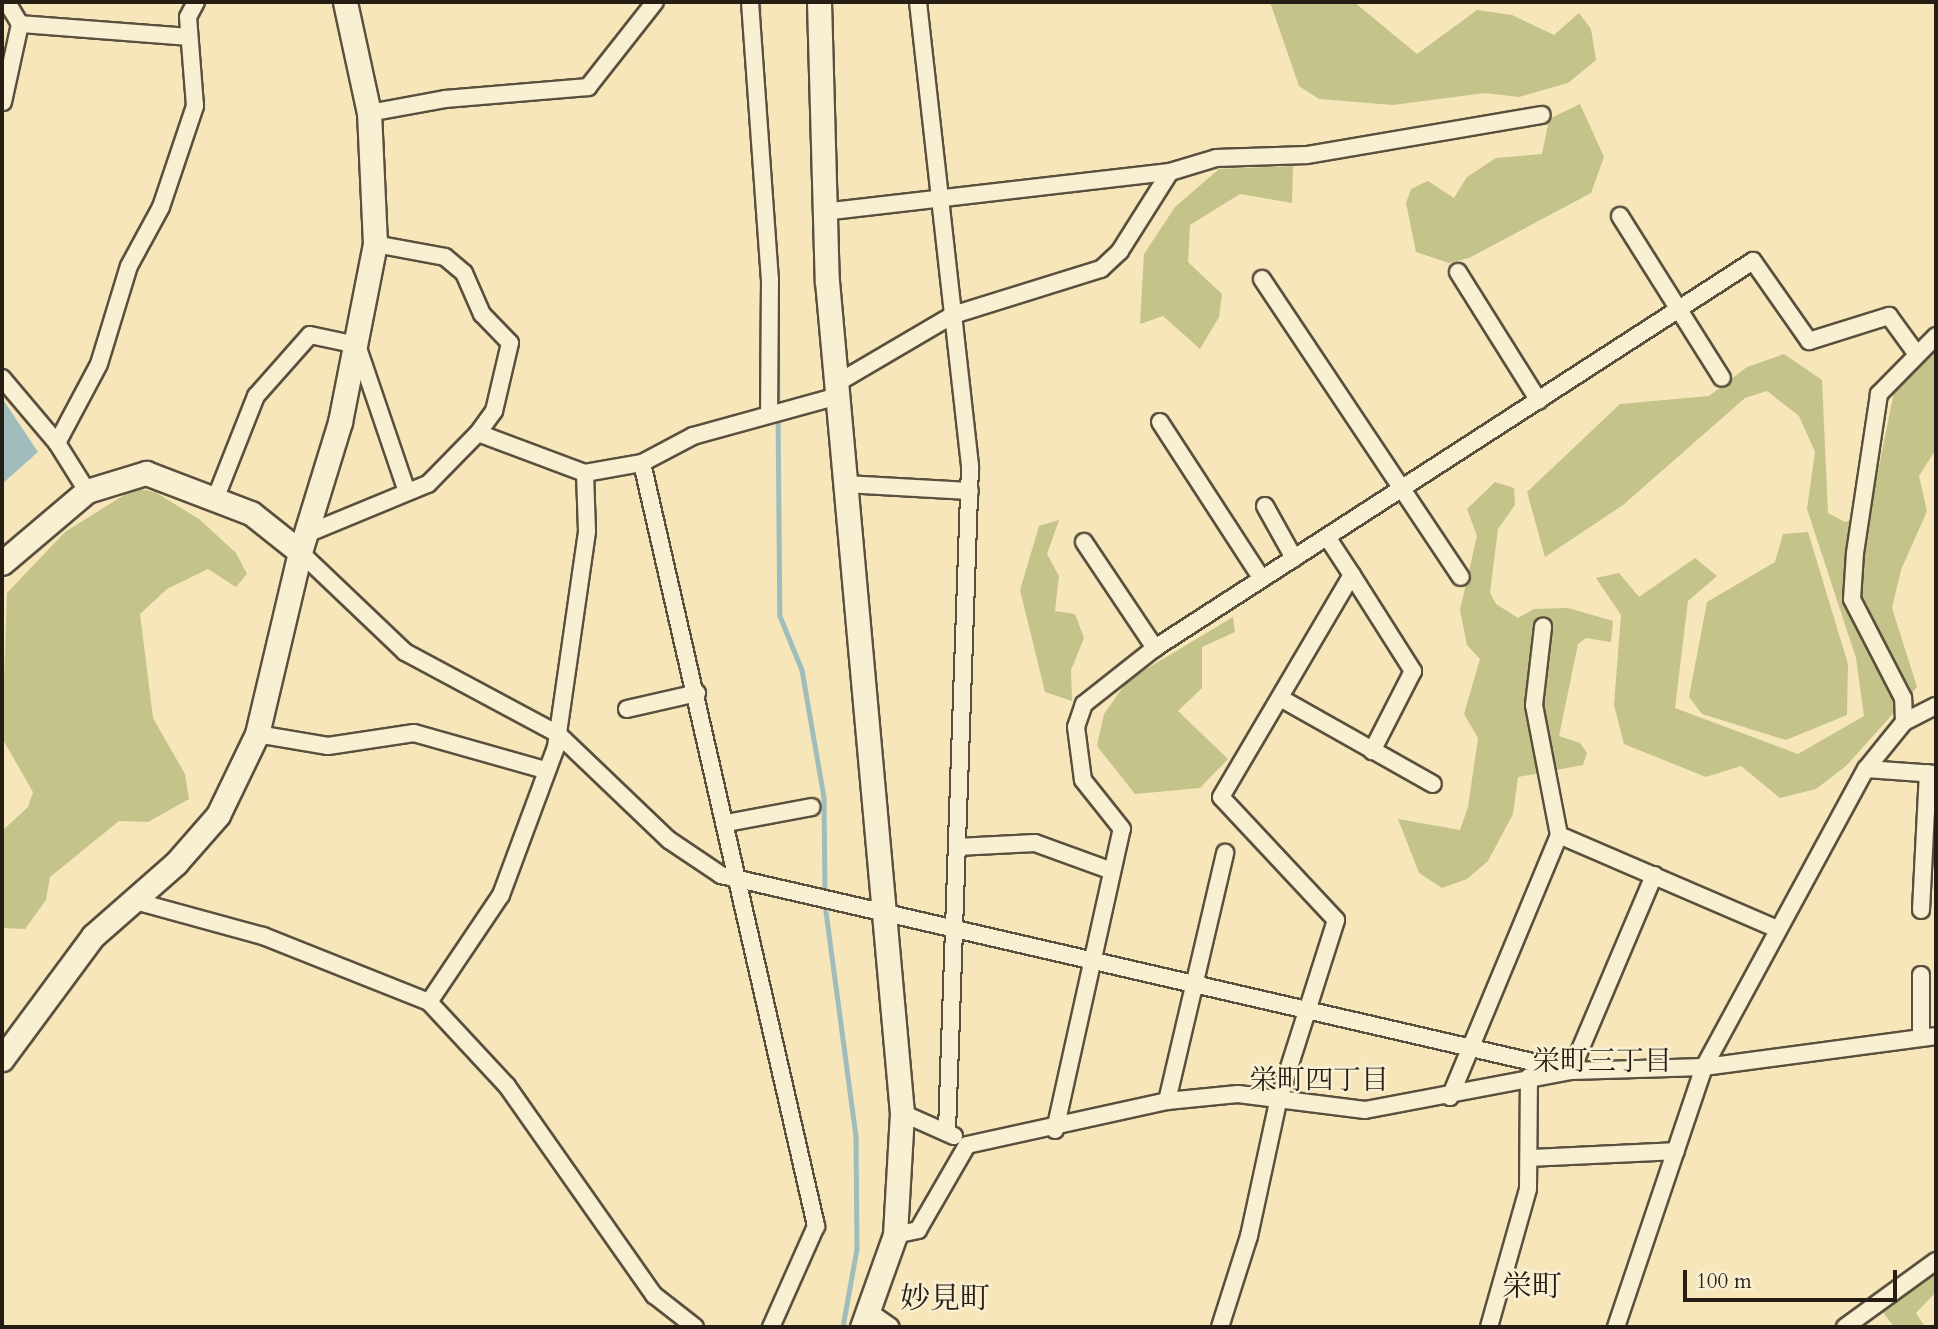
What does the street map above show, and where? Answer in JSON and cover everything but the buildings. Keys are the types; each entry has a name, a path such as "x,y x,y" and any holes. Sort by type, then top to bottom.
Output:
{"street":[{"path":"3,102 20,24 7,2"},
{"path":"57,443 99,365 129,266 161,207 188,131 198,89 188,37 188,17 196,2"},
{"path":"2,1059 57,978 218,816 257,734 302,544 357,345 375,244 369,113 345,2"},
{"path":"369,113 445,99 588,87 655,2"},
{"path":"750,2 770,279 769,410"},
{"path":"819,2 823,212 881,912 902,1113 895,1235 867,1320 891,1327"},
{"path":"918,2 942,197 970,491 947,1131"},
{"path":"20,24 188,37"},
{"path":"823,212 1170,172 1216,158 1307,155 1542,115"},
{"path":"478,433 585,473 642,463 693,436 769,410 786,412 837,389 953,316 1101,269 1120,251 1170,172"},
{"path":"1620,216 1722,378"},
{"path":"302,544 428,484 478,433 494,411 510,343 482,314 464,273 445,257 375,244"},
{"path":"1055,1130 1122,829 1083,780 1076,727 1084,704 1156,648 1754,261 1809,341 1889,316 1916,353"},
{"path":"1458,272 1539,401"},
{"path":"1262,279 1461,577"},
{"path":"1904,722 1903,698 1852,599 1879,394 1936,335"},
{"path":"216,498 256,396 302,338 357,345"},
{"path":"357,345 407,492"},
{"path":"2,377 57,443 87,491"},
{"path":"1160,422 1262,579"},
{"path":"642,463 740,880 816,1226 771,1327"},
{"path":"2,563 87,491 146,473 251,513 302,544 405,652 558,734 679,848 740,880 1308,1011 1471,1045 1571,1071"},
{"path":"429,1002 501,895 558,734 587,531 585,473"},
{"path":"844,484 970,491"},
{"path":"1265,506 1294,558"},
{"path":"1327,537 1413,671 1373,751"},
{"path":"1084,542 1156,648"},
{"path":"1220,1327 1249,1236 1278,1102 1336,920 1222,797 1352,576"},
{"path":"1450,1097 1559,835 1534,705 1543,627"},
{"path":"627,709 697,693"},
{"path":"1282,699 1433,784"},
{"path":"1616,1327 1704,1067 1775,928 1866,769 1904,722 1936,706"},
{"path":"257,734 328,746 423,734 545,770"},
{"path":"1866,769 1932,774 1921,910"},
{"path":"727,823 812,807"},
{"path":"1559,835 1775,928"},
{"path":"957,847 1035,843 1112,871"},
{"path":"1167,1101 1192,984 1225,853"},
{"path":"1571,1071 1654,875"},
{"path":"135,901 263,936 429,1002 507,1086 654,1295 695,1327"},
{"path":"902,1113 947,1131 967,1145 1055,1130 1167,1101 1238,1094 1278,1102 1364,1110 1450,1097 1529,1077 1571,1071 1704,1067 1929,1036 1921,975"},
{"path":"1489,1327 1525,1205 1530,1158 1529,1077"},
{"path":"895,1235 918,1230 967,1145"},
{"path":"1530,1158 1675,1151"},
{"path":"1845,1327 1936,1261"}],"shaded area":[{"path":"1270,2 1354,2 1417,54 1477,10 1512,15 1554,35 1579,13 1591,29 1596,60 1568,83 1519,97 1485,93 1393,105 1319,99 1299,86"},
{"path":"1580,104 1604,157 1591,193 1469,258 1449,263 1416,252 1406,203 1411,189 1428,181 1454,198 1467,177 1496,158 1542,154 1549,119"},
{"path":"1293,166 1292,203 1240,194 1190,225 1188,262 1222,294 1219,317 1200,349 1163,316 1140,324 1144,254 1175,207 1219,169"},
{"path":"1936,349 1936,449 1919,476 1927,511 1901,570 1892,608 1917,687 1846,766 1816,789 1780,798 1741,766 1706,777 1624,744 1614,705 1621,615 1596,578 1619,573 1639,597 1695,558 1717,576 1688,601 1675,708 1798,754 1864,716 1856,658 1807,509 1815,452 1799,416 1767,391 1745,398 1623,505 1545,557 1527,492 1620,404 1709,396 1747,367 1784,354 1822,380 1828,513 1845,522 1869,516 1895,387"},
{"path":"1495,482 1514,488 1515,505 1498,529 1490,593 1496,604 1518,618 1534,609 1568,608 1613,621 1611,642 1586,638 1578,644 1559,736 1580,743 1587,753 1583,765 1518,777 1513,814 1488,861 1467,879 1442,888 1419,873 1398,819 1460,830 1468,807 1478,738 1464,714 1480,659 1467,645 1460,610 1477,536 1467,509"},
{"path":"135,488 155,492 199,519 236,553 247,574 236,587 208,569 167,589 140,614 153,718 185,774 189,799 148,822 119,821 50,877 46,900 25,929 2,928 2,831 28,807 33,792 2,738 7,593 65,532"},
{"path":"1059,520 1047,554 1059,576 1055,611 1075,614 1084,638 1071,670 1072,701 1045,692 1020,590 1039,526"},
{"path":"1808,532 1848,664 1847,715 1786,740 1702,714 1689,697 1707,602 1775,562 1783,534"},
{"path":"1233,617 1235,632 1202,647 1202,688 1178,711 1228,759 1200,788 1135,794 1097,746 1104,714 1128,680"},
{"path":"1936,1268 1936,1292 1916,1313 1925,1327 1894,1327 1882,1311"}],"water":[{"path":"2,398 38,452 2,484"}],"waterway":[{"path":"759,2 759,25"},
{"path":"777,292 780,616 802,670 824,797 825,896"},
{"path":"825,904 856,1136 857,1249 843,1327"}],"district":[{"name":"栄町三丁目","path":"1602,1061"},
{"name":"栄町四丁目","path":"1319,1080"},
{"name":"栄町","path":"1532,1287"},
{"name":"妙見町","path":"945,1299"}]}
